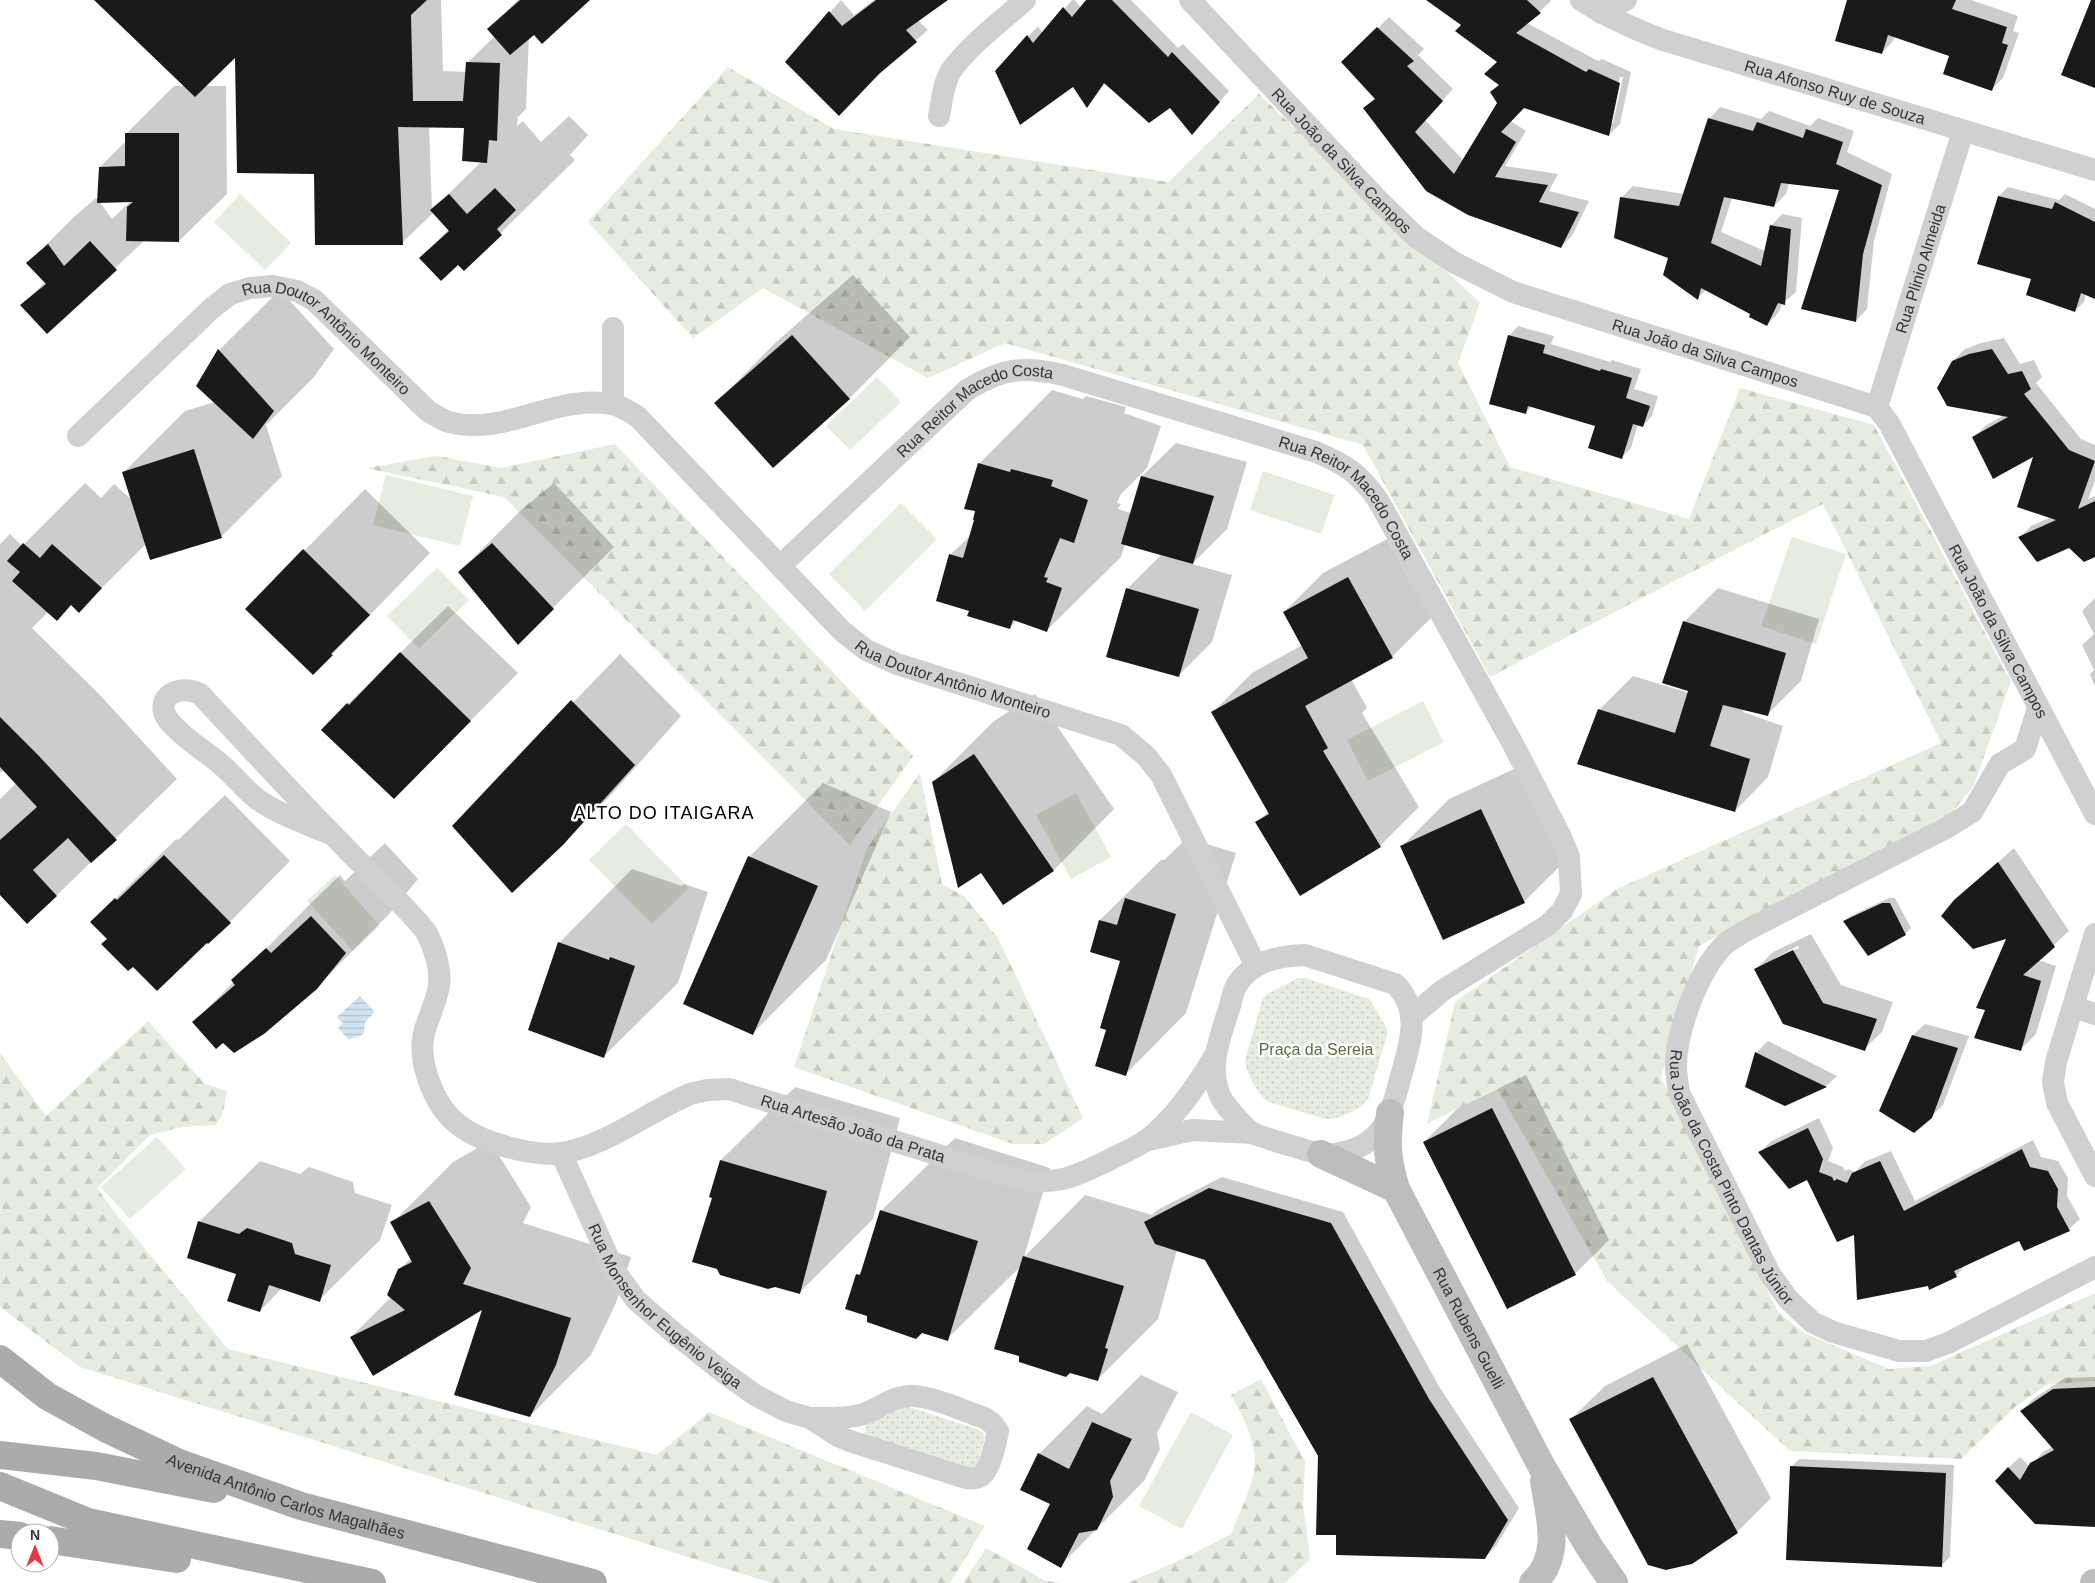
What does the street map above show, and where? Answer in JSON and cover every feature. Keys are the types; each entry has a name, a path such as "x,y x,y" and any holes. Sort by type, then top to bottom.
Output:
{"main road":[{"name":"Avenida Antônio Carlos Magalhães","path":"0,1359 47,1396 105,1428 180,1463 301,1506 593,1583"},
{"path":"0,1455 96,1466 301,1506"},
{"path":"0,1486 88,1522 372,1583"},
{"path":"60,1541 204,1563 312,1583"}],"street":[{"path":"939,116 944,88 951,72 961,59 1025,0"},
{"name":"Rua João da Silva Campos","path":"1190,0 1379,202 1416,237 1455,263 1513,292 1877,407 1890,425 2095,814"},
{"name":"Rua Afonso Ruy de Souza","path":"1581,0 1601,13 1629,27 1663,40 2095,170"},
{"path":"1601,13 1626,0"},
{"name":"Rua Plinio Almeida","path":"1877,407 1963,130"},
{"name":"Rua Doutor Antônio Monteiro","path":"78,436 211,309 230,294 258,287 273,286 297,291 314,300 429,412 448,422 473,426 498,423 568,404 594,402 613,404 638,417 842,631 866,650 930,676 1121,735 1146,756 1161,776 1256,966"},
{"path":"613,328 613,404"},
{"name":"Rua Reitor Macedo Costa","path":"781,565 968,390 988,377 1010,370 1037,370 1063,375 1316,452 1353,470 1367,484 1378,500 1514,746 1561,836 1569,857 1571,875 1571,894 1562,911 1548,925 1444,990 1411,1017"},
{"path":"333,835 277,811 256,798 222,764 185,738 168,720 164,713 164,705 167,698 176,691 183,689 192,690 200,694 333,835 412,915 426,932 434,949 439,985 423,1038 424,1059 428,1076 444,1110 458,1125 477,1136 523,1151 561,1154"},
{"path":"2038,708 2025,749 2063,755"},
{"name":"Rua João da Costa Pinto Dantas Júnior","path":"2025,749 2000,764 1972,812 1948,827 1745,931 1724,945 1709,963 1697,983 1679,1041 1676,1066 1680,1093 1770,1274 1788,1299 1812,1322 1833,1332 1899,1352 1926,1351 1948,1343 2094,1265"},
{"path":"2095,934 2056,1062 2053,1082 2057,1103 2095,1176"},
{"path":"1253,1133 1221,1098 1216,1078 1215,1055 1236,987 1246,974 1256,966 1283,956 1305,955 1395,984 1408,1001 1411,1017 1410,1041 1390,1113 1381,1130 1373,1138 1343,1153 1321,1154"},
{"path":"2074,1007 2095,1014"},
{"name":"Rua Artesão João da Prata","path":"561,1154 583,1148 690,1094 707,1090 729,1090 1015,1179 1038,1182 1060,1181 1082,1174 1146,1140 1166,1123 1204,1075 1215,1055"},
{"name":"Rua Rubens Guelli","path":"1390,1113 1386,1143 1387,1160 1396,1189 1542,1467 1595,1556 1614,1583"},
{"name":"Rua Artesão João da Prata","path":"1146,1140 1192,1130 1253,1133 1321,1154"},
{"name":"Rua Monsenhor Eugênio Veiga","path":"561,1154 614,1270 636,1300 723,1372 755,1394 786,1410 810,1418 838,1436 850,1441 966,1478 976,1479 983,1475 987,1468 998,1431 985,1418 925,1398 912,1396 899,1397 864,1414 842,1418 810,1418"},
{"path":"1321,1154 1396,1189"},
{"name":"Rua Rubens Guelli","path":"1533,1583 1540,1576 1548,1561 1552,1545 1552,1526 1542,1467"}],"green space":[{"path":"728,67 834,129 1168,182 1259,94 1480,303 1458,363 1510,467 1689,519 1740,388 1874,425 2011,681 1973,787 1952,812 1699,946 1661,1078 1778,1312 1804,1333 1889,1369 1930,1366 2095,1293 2095,1381 2048,1384 2016,1406 1961,1459 1790,1451 1607,1281 1497,1088 1427,1124 1455,1002 1617,889 1941,743 1823,504 1490,677 1363,445 1005,343 928,378 763,288 693,338 588,222"},
{"path":"240,194 291,243 265,270 214,222"},
{"path":"877,377 901,402 850,450 826,426"},
{"path":"615,444 913,756 850,845 504,497 366,468 437,456 501,468"},
{"path":"1263,471 1335,495 1321,534 1250,510"},
{"path":"386,475 473,496 460,546 373,525"},
{"path":"901,503 937,539 865,611 829,574"},
{"path":"1792,537 1846,554 1816,644 1761,626"},
{"path":"437,568 469,600 419,648 387,616"},
{"path":"1423,701 1444,742 1368,781 1347,740"},
{"path":"920,773 942,884 965,897 998,938 1083,1118 1045,1144 1013,1144 794,1067 867,848"},
{"path":"1076,793 1111,857 1071,879 1036,815"},
{"path":"626,824 689,888 652,924 589,860"},
{"path":"335,875 380,926 353,951 307,901"},
{"name":"Praça da Sereia","path":"1298,978 1305,978 1370,999 1387,1029 1387,1035 1368,1099 1355,1110 1337,1118 1326,1119 1268,1102 1256,1089 1246,1065 1245,1060 1263,998"},
{"path":"148,1021 205,1084 227,1091 223,1113 216,1125 182,1127 150,1135 97,1188 228,1349 657,1455 709,1412 985,1526 950,1583 772,1583 80,1367 0,1307 0,1053 46,1116"},
{"path":"157,1137 186,1169 130,1219 101,1187"},
{"path":"1261,1379 1305,1462 1303,1504 1310,1559 1285,1583 1128,1583 1193,1554 1231,1534 1250,1489 1255,1460 1250,1435 1231,1395"},
{"path":"909,1407 980,1430 985,1437 977,1465 970,1470 867,1440 864,1433 867,1424 900,1408"},
{"path":"1191,1412 1233,1435 1182,1529 1139,1506"},
{"path":"986,1548 1046,1581 1060,1583 963,1583"}],"water":[{"path":"360,996 375,1012 365,1022 364,1033 359,1037 349,1040 338,1028 343,1023 337,1017"}],"building":[{"path":"94,0 427,0 411,15 413,101 463,101 466,62 500,63 497,141 489,140 487,163 462,161 464,128 398,127 403,245 315,245 314,174 237,173 235,58 195,97"},
{"path":"520,0 590,0 542,44 534,35 510,55 487,29"},
{"path":"876,0 948,0 906,30 917,42 879,74 839,116 785,62 829,11 842,26"},
{"path":"1086,0 1112,0 1168,57 1172,52 1220,102 1192,135 1170,108 1149,123 1104,83 1087,108 1073,87 1020,125 995,71 1027,35 1033,43 1063,7 1072,17"},
{"path":"1426,0 1527,0 1541,13 1516,33 1586,72 1589,69 1620,83 1609,136 1524,108 1501,132 1516,142 1495,177 1548,185 1539,202 1579,212 1561,248 1468,215 1426,191 1363,108 1375,99 1341,62 1377,27 1414,61 1407,66 1443,101 1415,132 1454,174 1497,103 1490,92 1499,85 1484,74 1497,62 1455,31 1461,25"},
{"path":"1847,0 1956,0 1952,9 2007,27 2002,43 2008,45 1992,91 1943,74 1949,56 1888,35 1882,54 1835,41"},
{"path":"2091,0 2095,0 2095,88 2061,75"},
{"path":"1708,118 1753,131 1757,122 1803,138 1806,129 1843,142 1836,164 1882,185 1863,254 1856,322 1801,309 1839,190 1781,183 1774,207 1724,197 1711,243 1761,266 1770,225 1791,229 1785,305 1778,303 1767,326 1749,317 1750,314 1701,288 1698,300 1663,275 1668,258 1614,238 1620,197 1679,206"},
{"path":"125,133 179,133 179,242 126,241 127,207 133,202 97,203 99,167 125,166"},
{"path":"495,188 516,210 497,229 502,235 464,271 458,265 441,281 419,258 449,231 430,210 449,194 467,214"},
{"path":"1998,196 2052,209 2055,202 2095,222 2095,299 2081,293 2075,312 2026,295 2031,279 1977,264"},
{"path":"90,241 117,270 47,334 20,305 46,284 26,263 48,244 64,266"},
{"path":"792,335 850,399 773,468 714,403"},
{"path":"1508,335 1545,345 1543,353 1600,371 1601,369 1632,378 1626,398 1650,406 1643,427 1633,424 1622,459 1588,448 1595,426 1528,406 1526,414 1489,404"},
{"path":"218,349 274,411 253,439 196,386"},
{"path":"1992,349 2008,374 2022,371 2031,389 2024,394 2069,450 2095,461 2078,509 2095,501 2095,557 2084,562 2069,548 2037,562 2018,537 2056,520 2017,507 2033,457 1993,479 1972,437 2008,417 1947,406 1937,388 1952,361 1969,354"},
{"path":"194,449 222,538 150,560 122,472"},
{"path":"978,463 1010,472 1011,469 1053,480 1051,486 1088,500 1074,543 1060,538 1044,577 1048,578 1046,582 1062,588 1047,632 1013,620 1010,629 967,616 969,611 936,601 949,554 963,558 975,511 964,509"},
{"path":"1141,476 1214,496 1193,564 1121,544"},
{"path":"23,543 40,558 52,544 102,588 79,613 71,605 57,621 12,581 20,572 7,561"},
{"path":"492,543 554,609 518,645 458,572"},
{"path":"303,549 370,615 313,675 245,609"},
{"path":"1348,577 1393,658 1305,706 1328,748 1323,751 1381,847 1300,896 1255,822 1269,814 1211,712 1308,658 1283,612"},
{"path":"1126,588 1199,609 1179,677 1106,657"},
{"path":"1683,621 1786,653 1768,716 1723,705 1710,746 1750,759 1735,812 1577,764 1598,709 1675,733 1688,691 1662,683"},
{"path":"400,652 471,721 394,799 321,730 347,703 349,705"},
{"path":"571,700 635,765 563,845 512,893 452,826"},
{"path":"0,717 117,840 91,863 68,838 33,870 57,896 27,924 0,895 0,840 37,807 0,767"},
{"path":"974,754 1054,871 1003,905 981,873 958,888 932,782"},
{"path":"1481,809 1525,903 1443,940 1400,846"},
{"path":"164,855 231,923 207,943 157,991 133,967 128,971 101,944 107,939 90,922 115,898 117,900"},
{"path":"748,856 818,886 753,1035 683,1004"},
{"path":"1998,862 2055,947 2023,975 2041,981 2021,1051 1974,1038 1985,1010 1976,1008 2006,939 1973,949 1941,916 1954,900"},
{"path":"1125,898 1176,914 1126,1076 1095,1066 1106,1030 1100,1028 1120,961 1090,952 1099,920 1117,925"},
{"path":"1882,903 1890,903 1906,935 1868,956 1843,921"},
{"path":"311,916 346,953 317,989 264,1034 234,1053 223,1043 216,1049 192,1022 235,985 231,980 266,948 271,953"},
{"path":"558,942 609,960 610,957 635,966 604,1058 528,1030"},
{"path":"1793,950 1823,1003 1877,1019 1865,1051 1783,1024 1754,969"},
{"path":"1912,1035 1958,1048 1932,1118 1914,1133 1879,1111"},
{"path":"1755,1052 1827,1087 1785,1106 1745,1087"},
{"path":"1492,1108 1576,1275 1507,1309 1423,1142"},
{"path":"1808,1128 1823,1159 1819,1172 1832,1177 1834,1181 1837,1179 1847,1183 1852,1173 1880,1161 1904,1211 2022,1149 2030,1167 2048,1171 2058,1189 2057,1207 2070,1231 2024,1251 2019,1241 1954,1271 1957,1277 1929,1290 1928,1286 1857,1300 1854,1235 1837,1242 1807,1180 1789,1189 1758,1152"},
{"path":"720,1160 827,1191 800,1294 775,1287 768,1289 720,1275 717,1269 692,1262 712,1198 709,1197"},
{"path":"1209,1188 1331,1223 1429,1399 1508,1520 1485,1559 1336,1555 1336,1535 1316,1535 1318,1456 1205,1260 1155,1244 1144,1222"},
{"path":"429,1201 471,1268 463,1284 571,1318 556,1365 530,1417 454,1395 482,1310 373,1376 350,1337 405,1310 387,1295 398,1269 412,1262 390,1222"},
{"path":"880,1210 978,1241 948,1341 922,1333 916,1339 867,1322 867,1316 845,1309 856,1274 860,1275"},
{"path":"198,1221 239,1234 247,1228 292,1243 295,1254 331,1265 320,1302 269,1285 260,1312 227,1301 236,1274 187,1258"},
{"path":"1023,1256 1124,1286 1105,1348 1108,1349 1098,1381 1070,1373 1066,1377 1019,1362 1019,1356 994,1349"},
{"path":"1653,1377 1738,1533 1692,1564 1666,1570 1648,1565 1569,1419"},
{"path":"2095,1387 2095,1527 2035,1524 1995,1481 2008,1467 2020,1480 2030,1463 2054,1450 2020,1411 2053,1389"},
{"path":"1092,1422 1132,1439 1110,1481 1113,1497 1097,1530 1079,1533 1061,1568 1027,1549 1050,1504 1020,1490 1038,1453 1069,1469"},
{"path":"1790,1466 1946,1473 1942,1567 1786,1560"}],"district":[{"name":"ALTO DO ITAIGARA","path":"664,813"}]}
